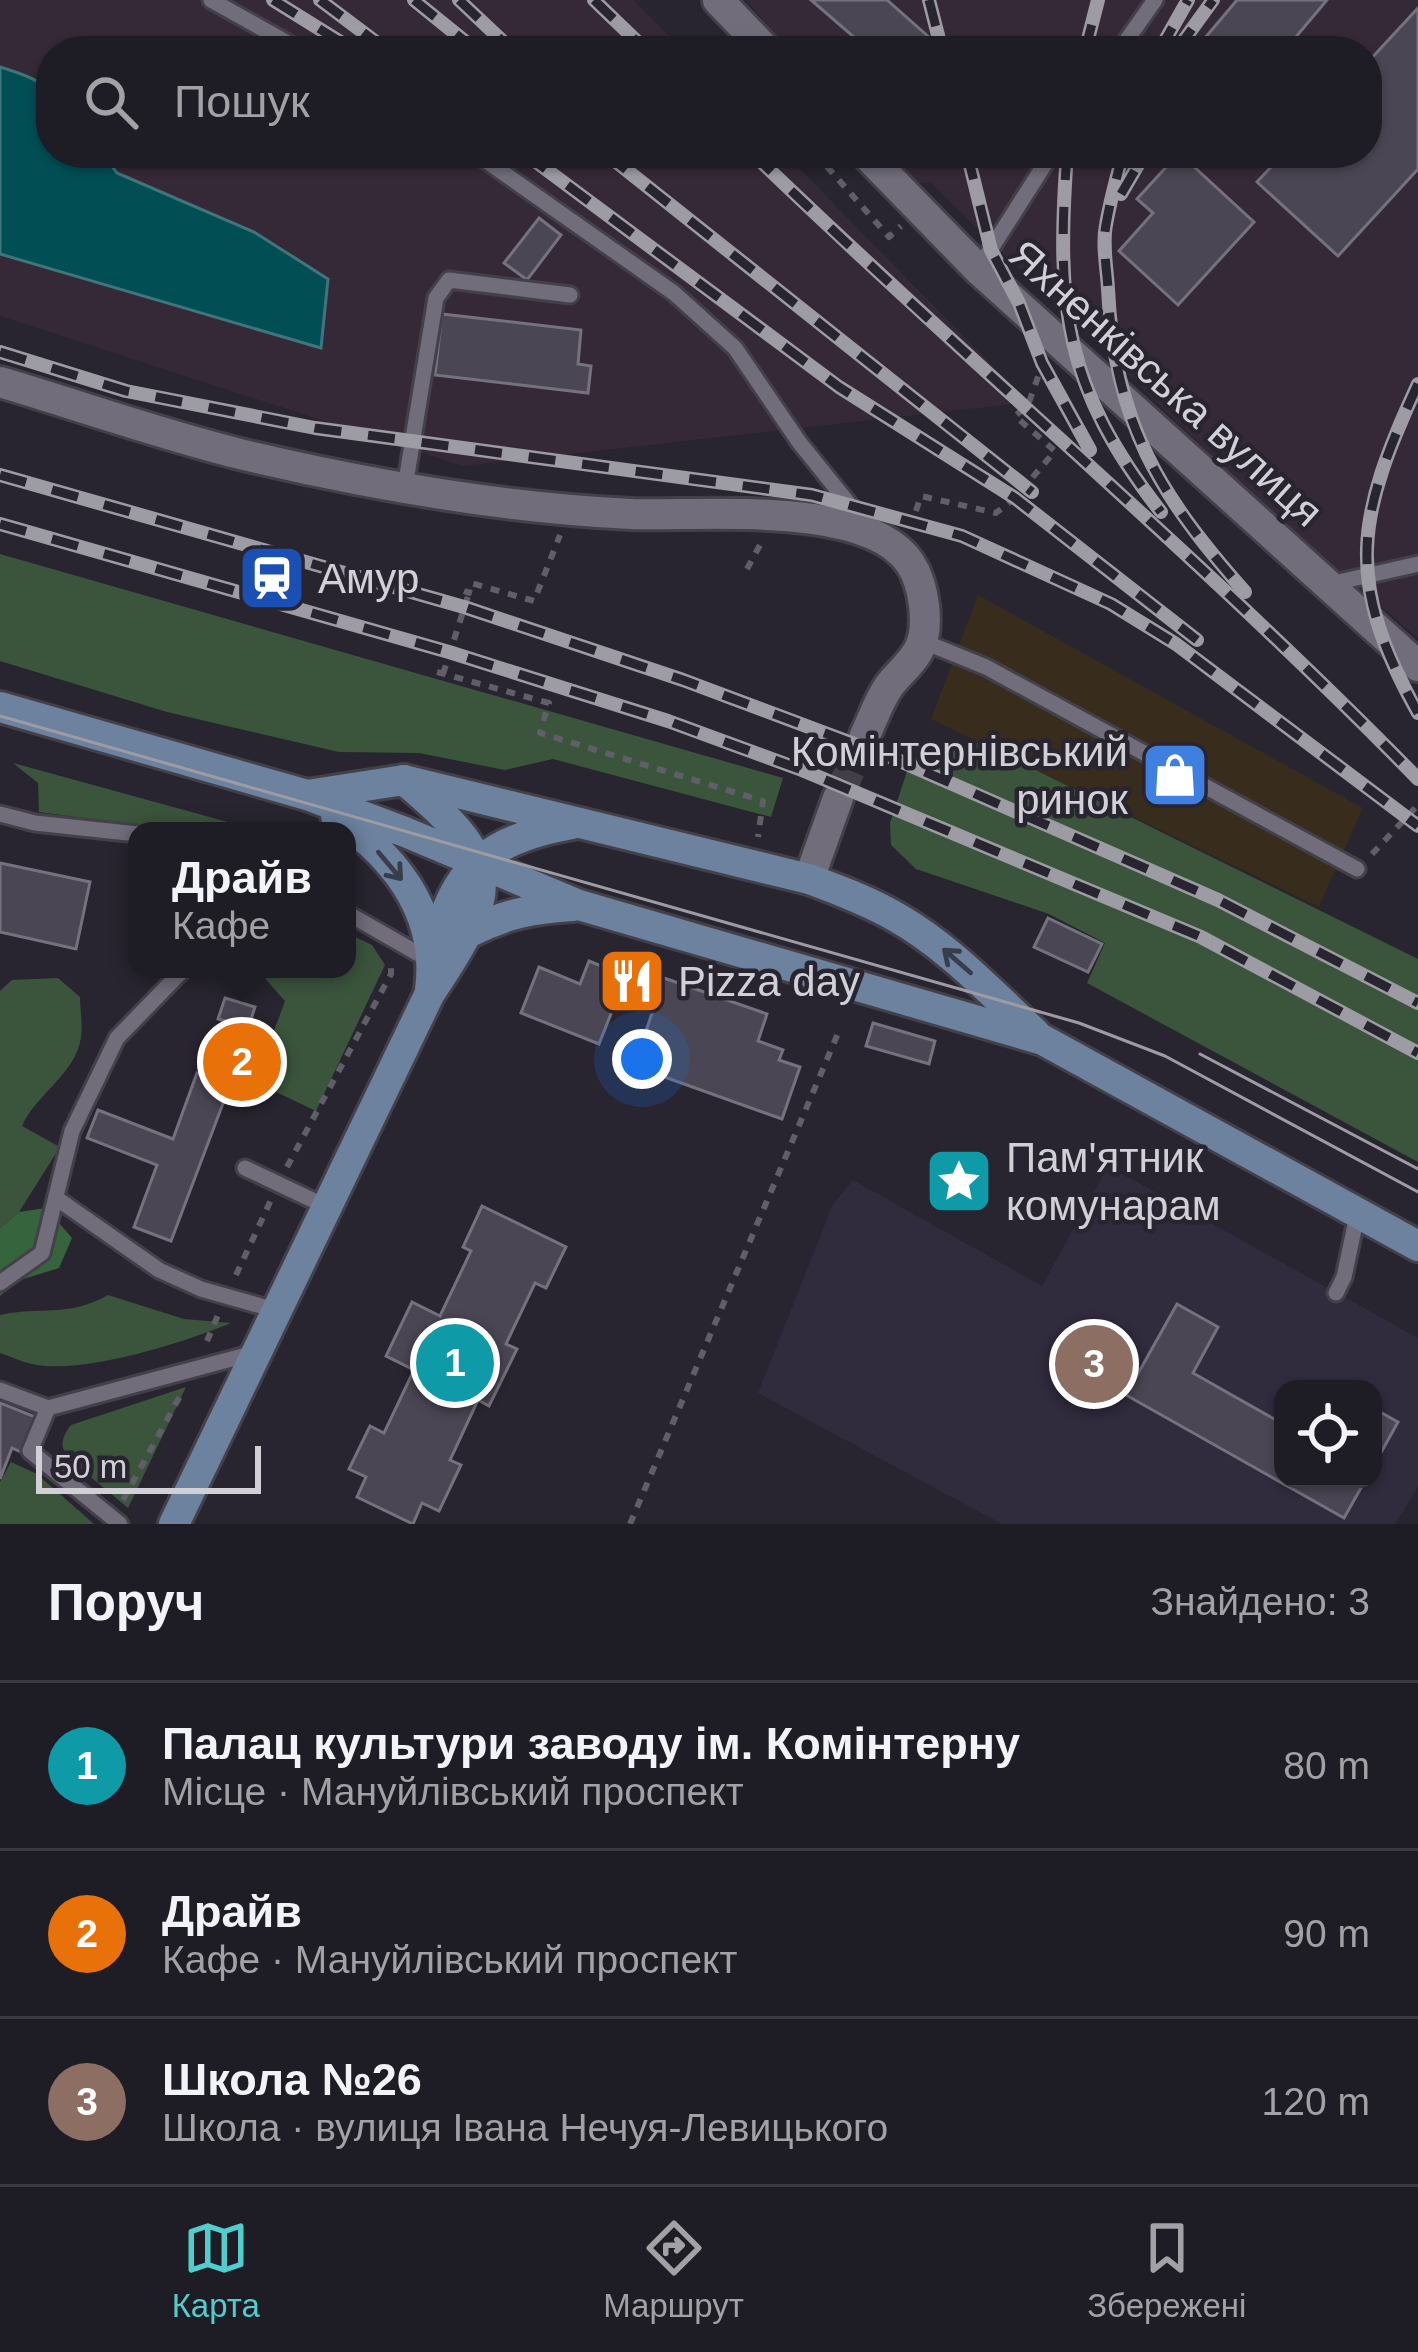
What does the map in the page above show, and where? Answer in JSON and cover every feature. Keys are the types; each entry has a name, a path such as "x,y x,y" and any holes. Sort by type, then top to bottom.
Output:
{"main road":[{"path":"0,707 307,795 579,905 1043,1040 1418,1246"},
{"path":"307,795 404,780 809,879 863,899 937,944 1043,1040"},
{"path":"404,780 460,831 477,861 481,901 470,932 432,978"},
{"path":"307,795 341,822"},
{"path":"174,1524 432,978 448,902 477,861 504,843 539,830 584,822"},
{"path":"356,834 384,856 427,921 432,978"},
{"path":"470,932 529,909 579,905"}],"street":[{"path":"718,0 753,36"},
{"name":"Яхненківська вулиця","path":"880,168 978,269 1418,666"},
{"path":"0,382 240,454 405,487 610,512 743,513 827,521 874,536 912,566 924,604 917,654 887,688 866,735"},
{"path":"809,879 838,798"}],"lane":[{"path":"211,0 275,36"},
{"path":"1130,36 1155,0"},
{"path":"497,168 674,293 736,348 800,442 874,536"},
{"path":"978,269 1042,168"},
{"path":"405,487 436,298 448,280 570,295"},
{"path":"1327,585 1418,564"},
{"path":"922,641 986,667 1357,869"},
{"path":"0,814 35,824 128,833"},
{"path":"356,920 432,978"},
{"path":"0,1283 42,1253 72,1131 117,1038 175,978"},
{"path":"245,1168 326,1205"},
{"path":"56,1198 159,1270 226,1297 275,1310"},
{"path":"1336,1293 1345,1277 1358,1211"},
{"path":"0,1390 48,1408 254,1353"},
{"path":"48,1408 30,1451 117,1521"}],"path":[{"path":"828,168 889,238 920,209"},
{"path":"902,554 921,496 996,513 1025,487 1055,451 1015,416 1028,405 1042,364 1076,357"},
{"path":"548,569 533,601 471,583 440,673 549,703 540,733 763,801 758,838"},
{"path":"1357,869 1418,806"},
{"path":"117,1521 194,1371 278,1183 391,974"},
{"path":"630,1524 839,1031"}],"shaded area":[{"path":"0,0 634,0 669,36 36,36 36,168 799,168 1028,402 463,466 0,316"},
{"path":"746,0 1418,0 1418,638 1258,501 930,182 904,186 889,168 1382,168 1382,36 776,36"},
{"name":"Комінтернівський ринок","path":"978,595 1363,808 1319,907 931,719"},
{"path":"1108,1166 1418,1338 1418,1487 1395,1524 1002,1524 758,1393 833,1204 853,1180 1042,1286"}],"green space":[{"path":"0,554 783,778 771,817 553,759 505,770 419,753 339,752 167,712 0,661"},
{"path":"979,742 1418,959 1418,1162 1087,983 1105,943 1049,914 916,869 891,845 890,823 914,750"},
{"path":"13,763 228,822 128,824 39,812 38,783"},
{"path":"356,937 372,945 385,965 316,1111 255,1082 285,1001 265,978 356,978"},
{"path":"58,978 80,997 78,1050 22,1126 60,1147 19,1212 0,1228 0,991 12,980"},
{"path":"46,1208 72,1238 59,1268 17,1281 0,1296 0,1228 19,1212"},
{"path":"108,1295 184,1319 231,1323 162,1347 82,1365 37,1365 0,1353 0,1315 67,1309"},
{"path":"186,1387 128,1508 65,1453 63,1441 71,1425"},
{"path":"11,1462 37,1474 94,1524 0,1524 0,1482"}],"water":[{"path":"0,67 36,81 36,168 113,168 254,232 328,279 321,348 0,254"}],"building":[{"path":"811,0 887,0 928,36 853,36"},
{"path":"1237,0 1327,0 1297,36 1207,36"},
{"path":"1418,8 1418,169 1338,256 1257,182 1270,168 1382,168 1382,47"},
{"path":"1165,168 1195,168 1254,222 1178,305 1119,251 1153,213 1137,199"},
{"path":"539,218 561,235 527,280 504,263"},
{"path":"442,314 581,330 578,364 591,366 588,393 435,375"},
{"path":"0,863 90,882 76,949 0,932"},
{"path":"1048,918 1102,944 1088,972 1034,947"},
{"path":"589,961 626,976 599,1044 521,1013 539,967 580,984"},
{"path":"664,978 767,1014 758,1041 783,1050 779,1060 800,1067 782,1119 634,1066"},
{"path":"225,998 255,1007 248,1028 218,1019"},
{"path":"873,1023 935,1041 929,1064 866,1046"},
{"path":"227,1037 249,1046 236,1078 214,1069"},
{"path":"197,1073 230,1085 171,1241 134,1227 157,1165 87,1138 98,1110 173,1139"},
{"path":"482,1206 566,1247 546,1288 535,1283 506,1344 517,1349 489,1406 478,1400 450,1460 461,1465 439,1511 422,1503 413,1524 357,1497 366,1477 349,1469 370,1426 384,1433 414,1370 386,1356 412,1302 440,1316 471,1251 463,1247"},
{"path":"1177,1304 1218,1327 1193,1373 1274,1419 1274,1479 1126,1395"},
{"path":"0,1403 38,1418 23,1453 12,1448 0,1479"},
{"path":"1382,1413 1398,1422 1382,1451"},
{"path":"1291,1488 1361,1488 1344,1518"}],"tunnel":[{"path":"838,798 865,735"}],"tram line":[{"path":"0,716 1079,1023 1165,1056 1418,1192"},
{"path":"1200,1054 1418,1169"}],"railway":[{"path":"273,0 331,36"},
{"path":"320,0 368,36"},
{"path":"414,0 458,36"},
{"path":"459,0 497,36"},
{"path":"594,0 631,36"},
{"path":"929,0 938,36"},
{"path":"1089,36 1098,0"},
{"path":"1168,36 1188,0"},
{"path":"1187,36 1213,0"},
{"path":"544,168 839,387 1015,498 1197,640"},
{"path":"624,168 1032,492"},
{"path":"768,168 1255,619 1418,779"},
{"path":"971,168 991,250 1019,303 1042,363 1090,450"},
{"path":"1066,168 1063,256 1073,343 1103,424 1161,512"},
{"path":"1119,168 1104,241 1112,336 1131,418 1165,489 1245,592"},
{"path":"1121,194 1136,168"},
{"path":"0,352 126,391 315,428 812,495 962,536 1111,604 1176,644 1418,826"},
{"path":"1418,384 1381,473 1367,549 1378,624 1418,713"},
{"path":"0,475 464,607 683,680 900,761 1218,900 1418,1003"},
{"path":"0,524 449,652 668,721 802,770 1201,937 1418,1053"}],"place":[{"name":"Амур","path":"272,578"},
{"name":"Комінтернівський ринок","path":"1175,775"},
{"name":"Pizza day","path":"632,981"},
{"name":"Драйв","path":"242,1062"},
{"name":"Пам'ятник комунарам","path":"959,1181"},
{"name":"Палац культури заводу ім. Комінтерну","path":"455,1363"},
{"name":"Школа №26","path":"1094,1364"}]}
